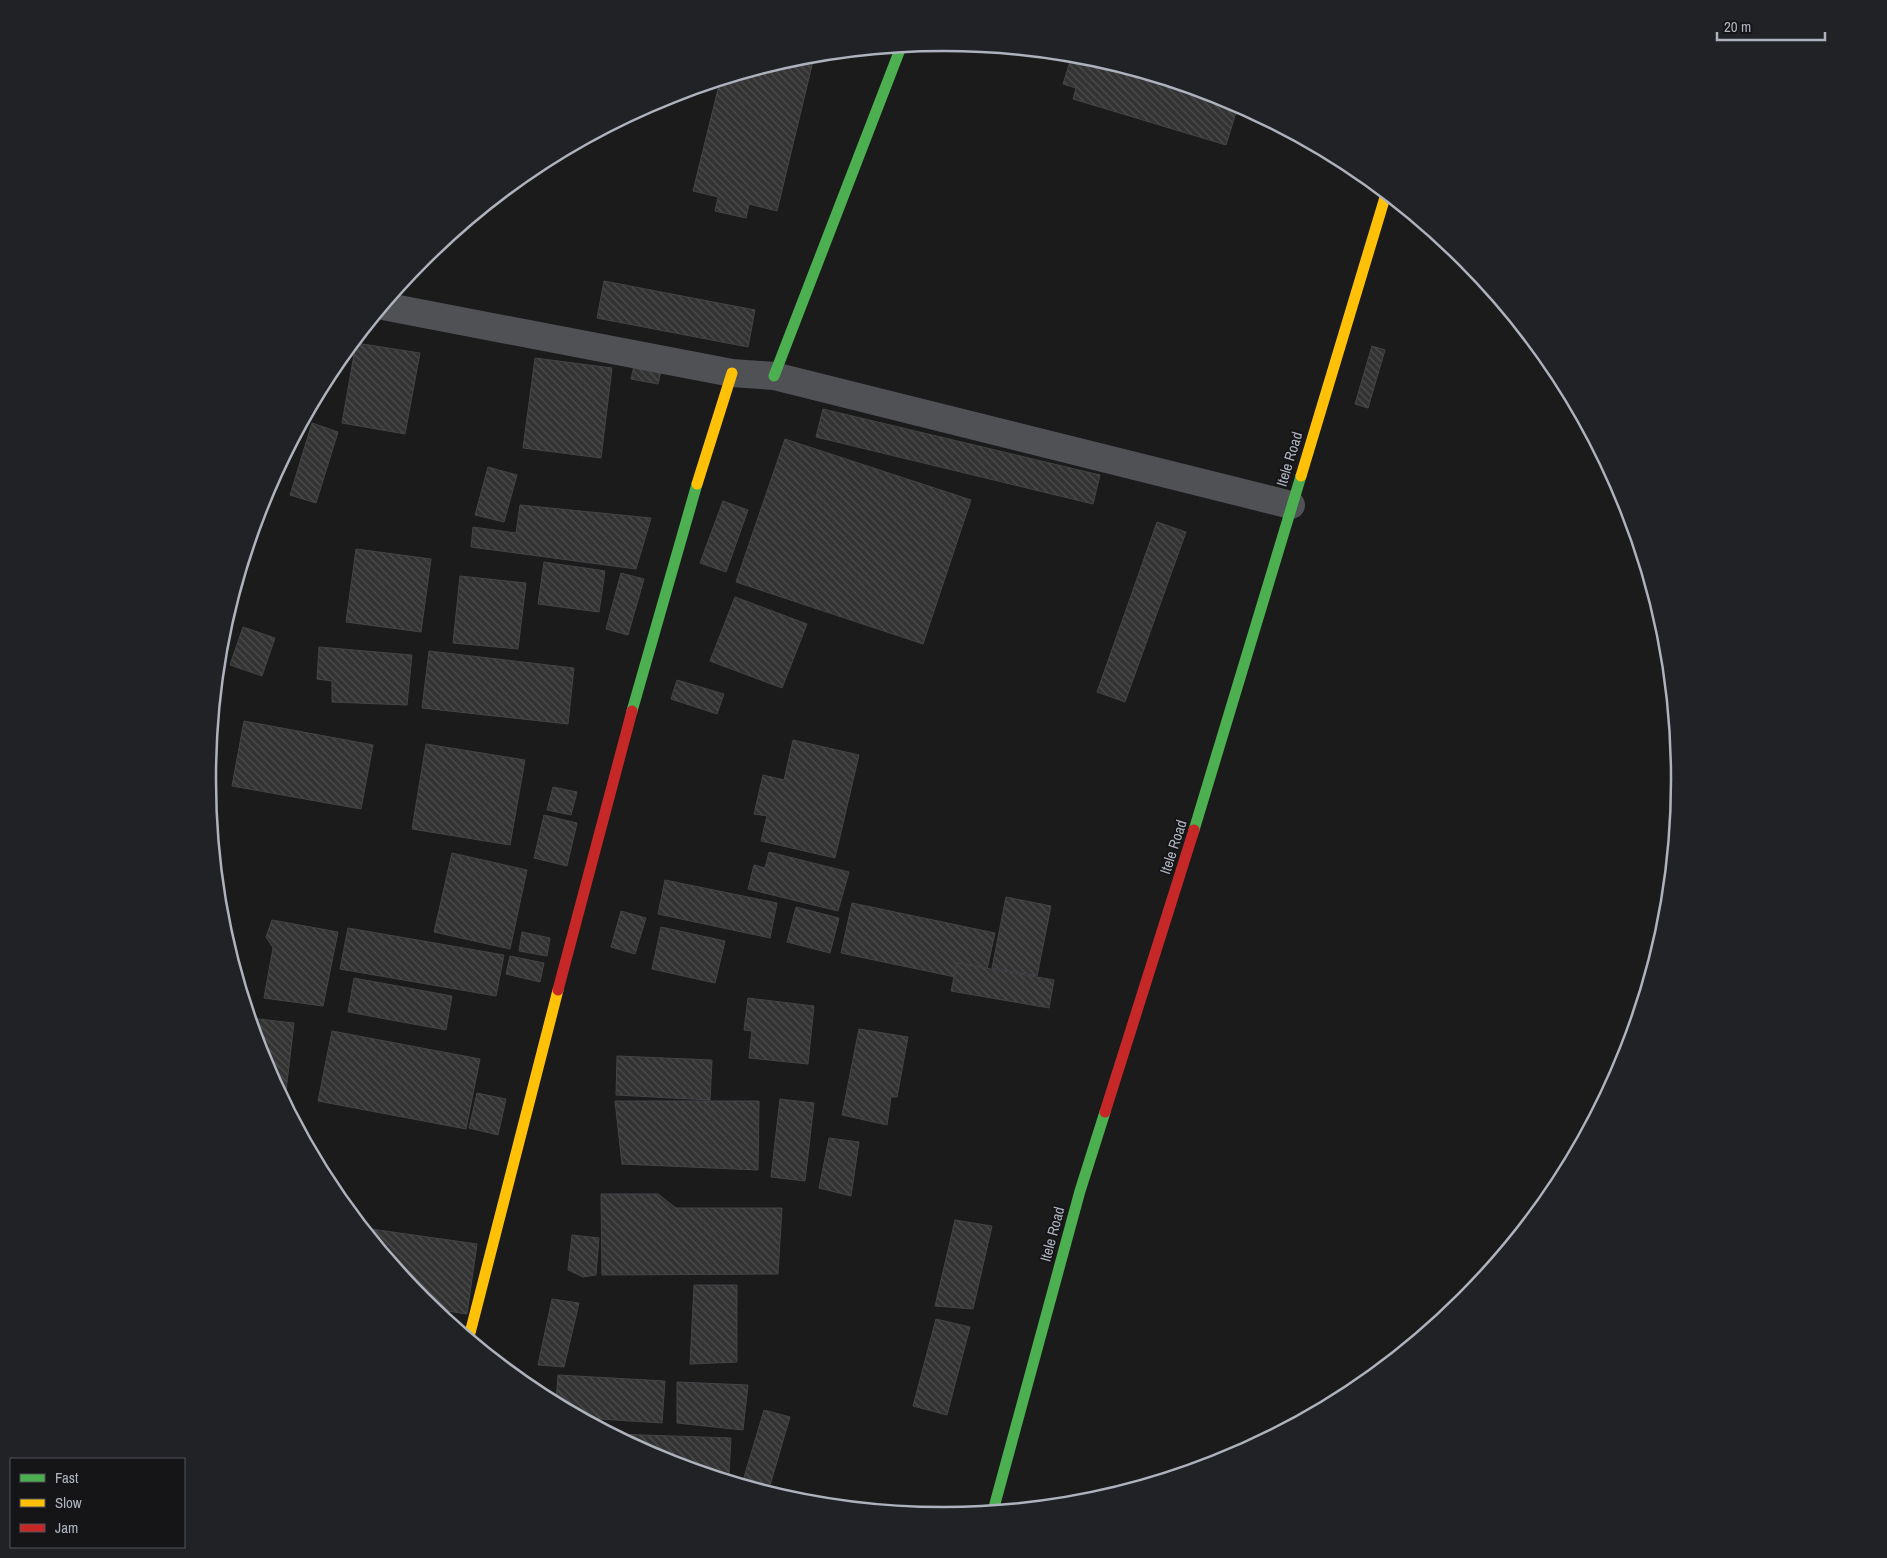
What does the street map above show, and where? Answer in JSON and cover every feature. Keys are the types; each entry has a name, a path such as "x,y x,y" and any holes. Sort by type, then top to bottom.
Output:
{"street":[{"path":"774,376 899,53"},
{"name":"Itele Road","path":"995,1505 1080,1191 1205,796 1384,200"},
{"path":"389,307 732,373 774,376 1291,505"},
{"path":"470,1331 607,799 703,461 732,373"}],"building":[{"path":"1070,62 1132,76 1177,90 1236,113 1226,145 1073,99 1076,88 1063,84"},
{"path":"812,63 777,211 749,204 746,218 715,211 718,197 693,191 718,87 755,76"},
{"path":"604,281 755,310 748,347 597,318"},
{"path":"360,344 420,353 405,434 342,423 354,352"},
{"path":"1372,346 1385,350 1368,408 1355,404"},
{"path":"535,358 612,368 601,458 523,448"},
{"path":"634,366 661,371 658,384 631,379"},
{"path":"823,409 1100,475 1093,504 816,437"},
{"path":"312,423 338,432 316,503 290,495"},
{"path":"785,439 971,500 923,644 736,582"},
{"path":"488,467 517,475 504,522 475,515"},
{"path":"723,501 748,510 726,572 700,563"},
{"path":"520,505 651,518 636,569 471,547 473,527 516,533"},
{"path":"1157,522 1186,532 1125,702 1097,692"},
{"path":"356,549 431,559 421,632 346,622"},
{"path":"544,562 605,571 599,612 538,604"},
{"path":"621,573 644,579 628,635 606,629"},
{"path":"460,576 526,583 518,649 453,643"},
{"path":"735,597 807,624 782,688 710,661"},
{"path":"243,627 275,638 262,676 230,665"},
{"path":"319,647 412,655 407,705 332,702 332,681 317,679"},
{"path":"429,651 574,668 568,724 422,708"},
{"path":"677,680 724,694 717,714 671,699"},
{"path":"244,721 373,745 361,809 232,786"},
{"path":"793,740 859,755 835,858 761,841 767,816 754,814 763,775 784,780"},
{"path":"426,744 525,760 510,845 412,829"},
{"path":"553,787 577,792 571,815 547,810"},
{"path":"544,815 577,823 567,866 534,858"},
{"path":"769,852 849,872 838,911 748,889 754,865 765,868"},
{"path":"452,853 527,870 510,949 434,932"},
{"path":"665,880 777,903 770,938 658,914"},
{"path":"1006,897 1051,906 1037,976 992,968"},
{"path":"852,903 995,933 984,983 841,953"},
{"path":"796,907 839,918 830,953 787,942"},
{"path":"621,911 646,918 635,954 611,947"},
{"path":"272,920 338,932 323,1006 264,998 273,948 266,937"},
{"path":"661,927 725,941 715,983 652,969"},
{"path":"348,928 504,955 496,996 340,969"},
{"path":"522,932 550,938 547,956 519,951"},
{"path":"510,956 544,963 540,982 506,974"},
{"path":"957,963 1054,980 1049,1008 951,991"},
{"path":"354,978 452,996 446,1030 348,1012"},
{"path":"748,998 814,1006 808,1064 749,1058 752,1031 744,1030"},
{"path":"256,1019 294,1023 286,1090"},
{"path":"859,1029 908,1037 897,1097 891,1097 887,1125 842,1115"},
{"path":"332,1031 480,1059 466,1129 318,1101"},
{"path":"617,1056 712,1060 710,1100 616,1095"},
{"path":"477,1093 506,1099 498,1135 469,1128"},
{"path":"780,1099 814,1103 805,1181 771,1177"},
{"path":"615,1101 759,1101 758,1170 622,1164"},
{"path":"829,1138 859,1142 851,1196 819,1188"},
{"path":"601,1194 658,1194 676,1208 782,1208 778,1274 602,1275"},
{"path":"955,1220 992,1226 973,1309 935,1306"},
{"path":"372,1229 477,1244 467,1314 448,1311 396,1259"},
{"path":"572,1235 599,1238 596,1275 583,1277 568,1270"},
{"path":"694,1285 737,1285 737,1362 690,1364"},
{"path":"552,1299 579,1303 564,1367 538,1365"},
{"path":"936,1319 970,1327 947,1415 913,1406"},
{"path":"558,1375 665,1381 662,1423 598,1419 557,1395"},
{"path":"677,1382 748,1385 743,1430 677,1423"},
{"path":"764,1410 790,1417 770,1485 744,1478"},
{"path":"628,1434 731,1438 729,1474 665,1451"}],"traffic: fast":[{"path":"774,376 899,53"},
{"path":"1194,830 1301,476"},
{"path":"632,711 697,484"},
{"path":"995,1505 1080,1191 1105,1112"}],"traffic: slow":[{"path":"1301,476 1384,200"},
{"path":"697,484 732,373"},
{"path":"470,1331 558,990"}],"traffic: jam":[{"path":"558,990 632,711"},
{"path":"1105,1112 1194,830"}]}
